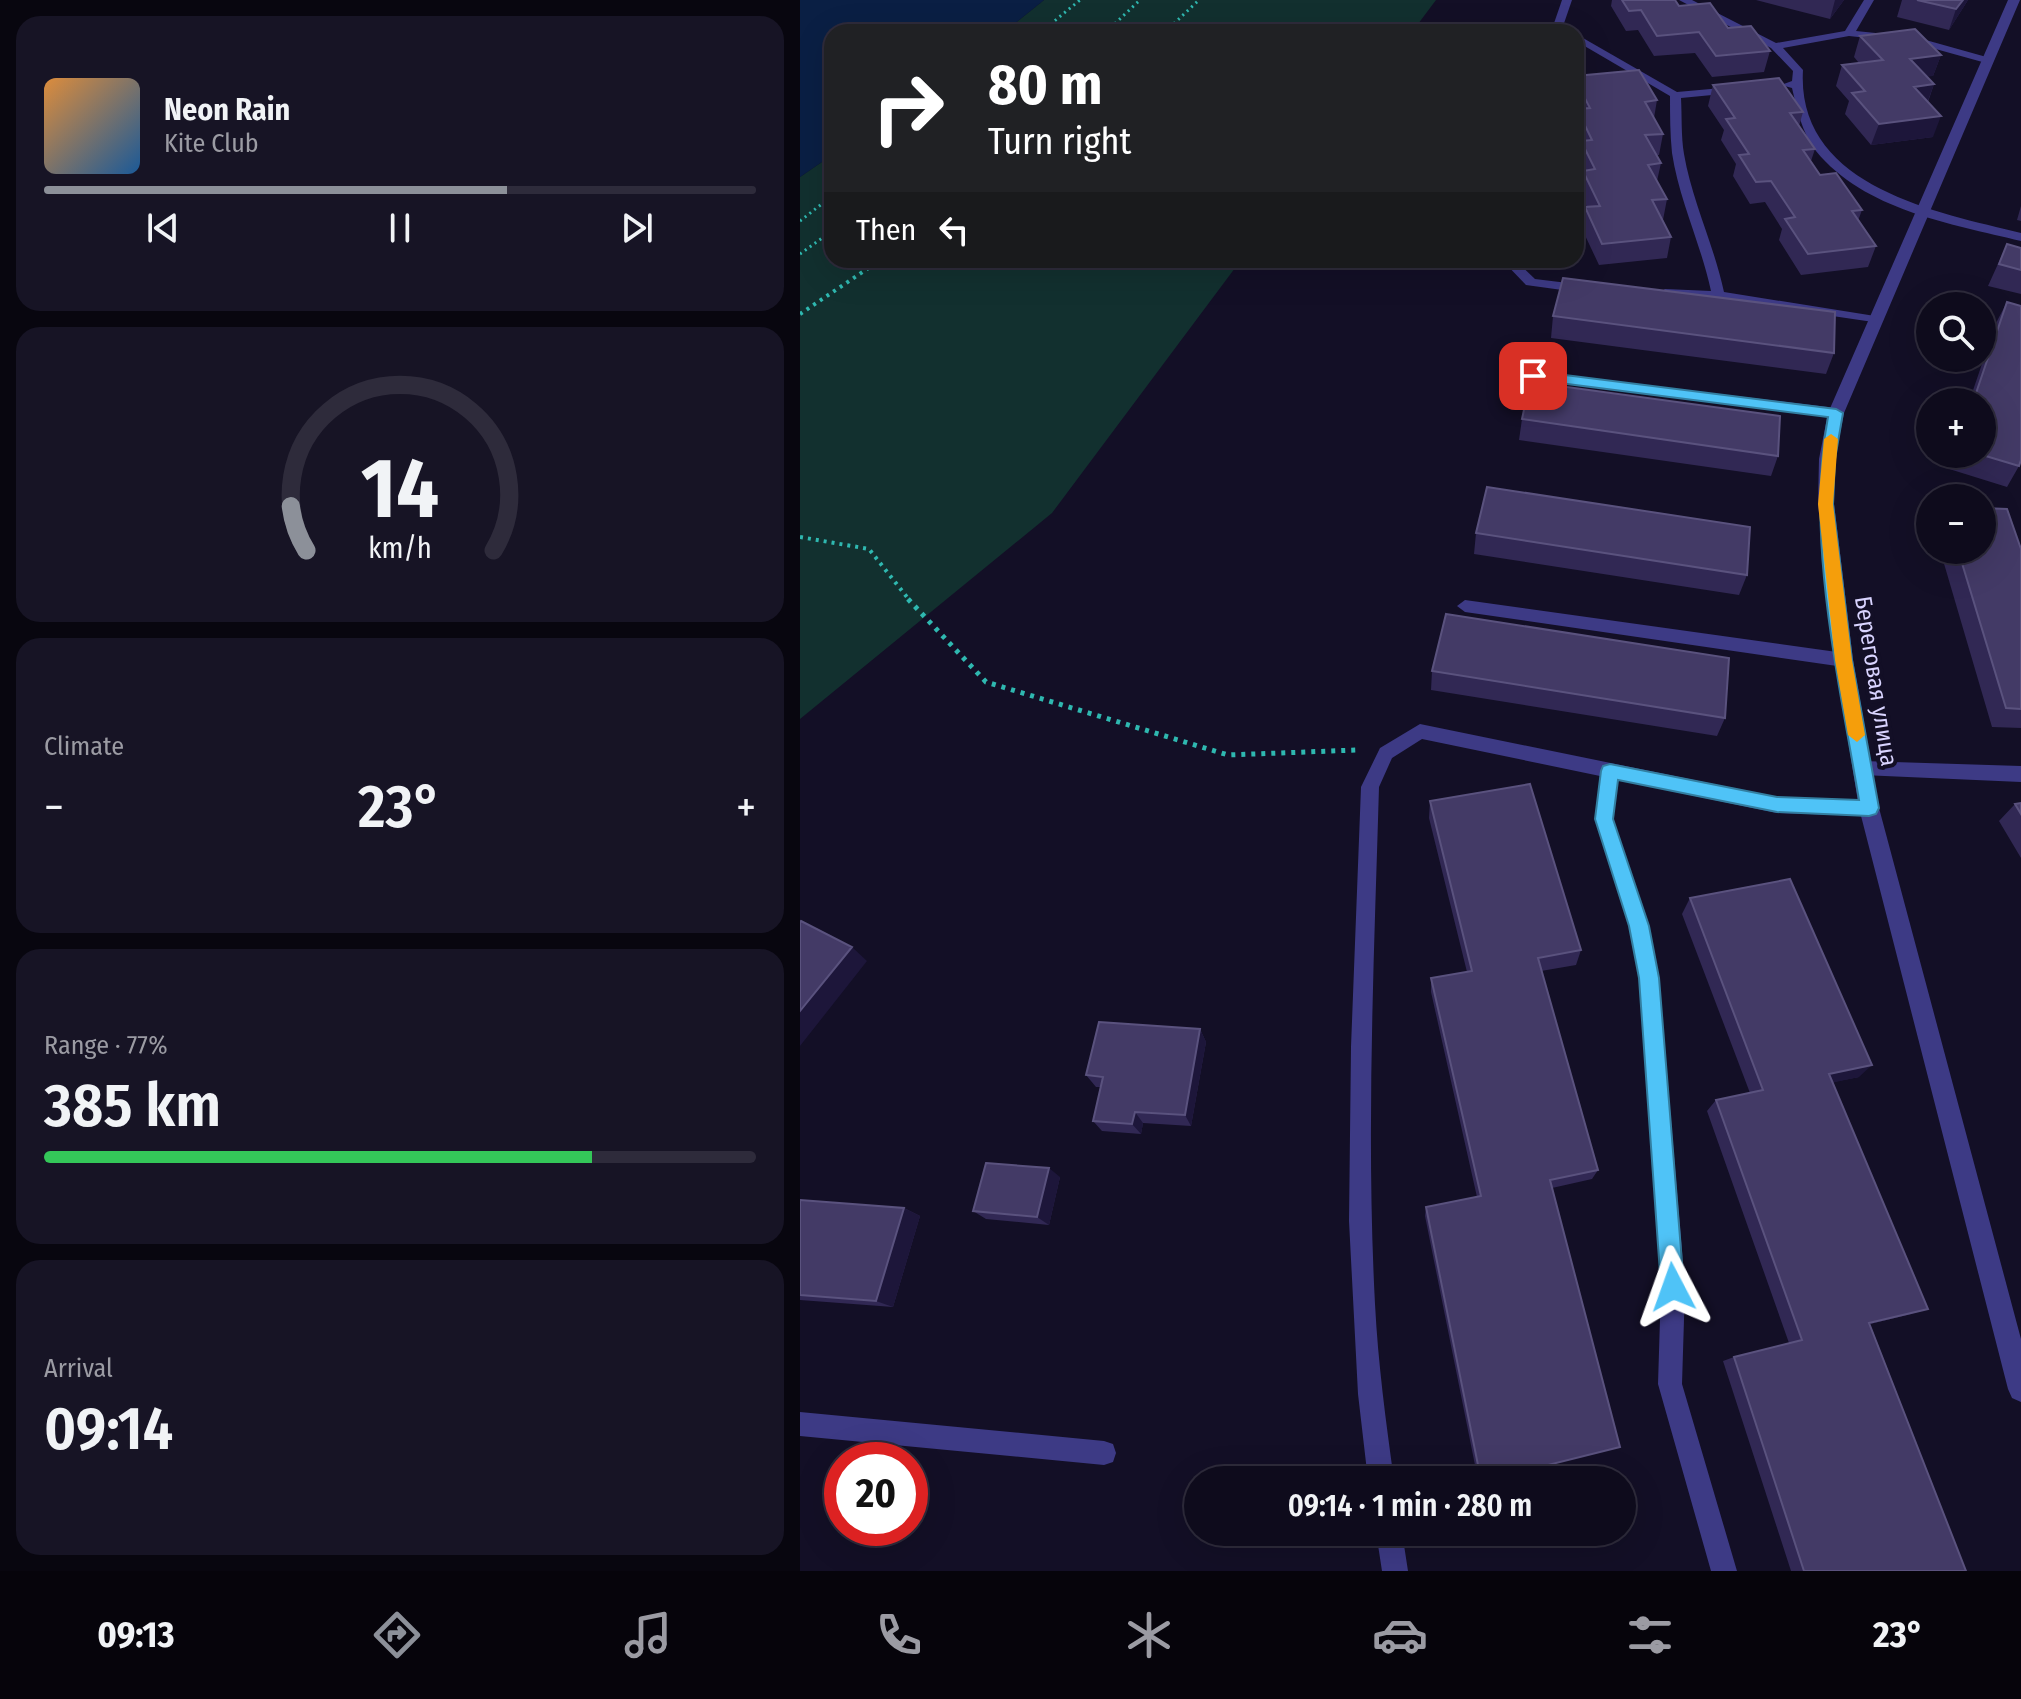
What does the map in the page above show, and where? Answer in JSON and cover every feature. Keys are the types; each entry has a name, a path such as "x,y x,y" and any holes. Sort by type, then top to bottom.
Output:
{"street":[{"name":"Береговая улица","path":"2014,0 1836,413 1827,459 1826,504 1844,660 1869,808 2021,1389"}],"lane":[{"path":"1562,24 1567,0"},
{"path":"1684,0 1775,46 1798,70 1797,84 1805,117 1820,148 1855,180 1924,212 2021,237"},
{"path":"1849,33 1869,0"},
{"path":"1775,46 1849,33 1915,40 1986,60"},
{"path":"1584,42 1675,95 1751,88"},
{"path":"1767,87 1797,84"},
{"path":"1675,95 1681,165 1710,256 1718,295"},
{"path":"1516,268 1531,282 1593,290"},
{"path":"1656,293 1718,295 1875,320"},
{"path":"1533,376 1836,413"},
{"path":"1465,606 1844,660"},
{"path":"1379,1466 1371,1414 1358,1217 1370,787 1386,753 1420,731 1777,805 1869,808"},
{"path":"1862,768 2021,774"},
{"path":"1610,771 1604,819 1639,926 1649,978 1673,1287 1670,1384 1724,1571"},
{"path":"800,1424 1104,1453"},
{"path":"1391,1546 1395,1571"}],"path":[{"path":"1051,24 1080,0"},
{"path":"1114,24 1140,0"},
{"path":"1174,24 1199,0"},
{"path":"800,221 824,202"},
{"path":"800,254 824,237"},
{"path":"800,314 869,268"},
{"path":"800,537 869,549 921,616 986,682 1228,755 1347,749 1386,753"}],"green space":[{"path":"1044,0 1436,0 1418,24 1014,24"},
{"path":"824,160 824,268 1235,268 1052,513 800,719 800,177"}],"water":[{"path":"800,0 1044,0 1014,24 824,24 824,160 800,177"}],"building":[{"path":"1622,0 1675,0 1679,6 1710,3 1728,28 1751,26 1770,51 1716,56 1699,32 1657,36 1641,10 1629,11"},
{"path":"1917,0 1963,0 1956,9"},
{"path":"1915,29 1941,55 1910,59 1934,84 1914,87 1941,116 1879,124 1852,93 1865,91 1842,65 1883,60 1860,36"},
{"path":"1639,70 1657,100 1645,102 1663,134 1645,135 1661,163 1648,165 1667,199 1652,200 1671,237 1602,244 1585,207 1600,206 1584,173 1595,169 1584,147 1584,141 1592,140 1584,123 1584,108 1590,108 1584,96 1584,75"},
{"path":"1779,78 1803,112 1790,113 1815,149 1803,150 1820,175 1836,173 1862,210 1852,211 1876,246 1808,254 1785,219 1795,217 1771,181 1756,182 1739,155 1749,154 1726,119 1735,118 1713,85"},
{"path":"2007,244 2021,248 2021,270 1999,264"},
{"path":"1563,278 1835,312 1834,353 1553,316"},
{"path":"2007,302 2021,306 2019,466 1996,459 1996,388 1978,388 1983,372 1996,372 1996,334"},
{"path":"1530,382 1780,416 1778,456 1522,419"},
{"path":"1487,487 1750,527 1747,575 1476,533"},
{"path":"1996,509 2007,509 2021,549 2021,709 2006,708 1962,564 1996,564"},
{"path":"1446,614 1729,658 1725,718 1432,671"},
{"path":"1530,784 1581,950 1538,958 1598,1170 1550,1180 1620,1447 1544,1466 1478,1466 1426,1207 1481,1196 1431,978 1472,971 1430,801"},
{"path":"1790,879 1872,1065 1829,1074 1928,1309 1869,1323 1966,1571 1804,1571 1734,1357 1802,1340 1716,1100 1763,1090 1690,898"},
{"path":"800,922 852,947 800,1011"},
{"path":"1099,1022 1200,1029 1185,1115 1135,1112 1132,1124 1093,1121 1103,1077 1086,1075"},
{"path":"986,1163 1049,1168 1037,1217 973,1211"},
{"path":"800,1200 904,1208 876,1301 800,1295"}],"slow traffic":[{"path":"1831,439 1827,459 1826,504 1844,660 1857,735"}],"route":[{"path":"1533,376 1836,413 1827,459 1826,504 1844,660 1869,808 1777,805 1610,771 1604,819 1639,926 1649,978 1673,1287"}]}
